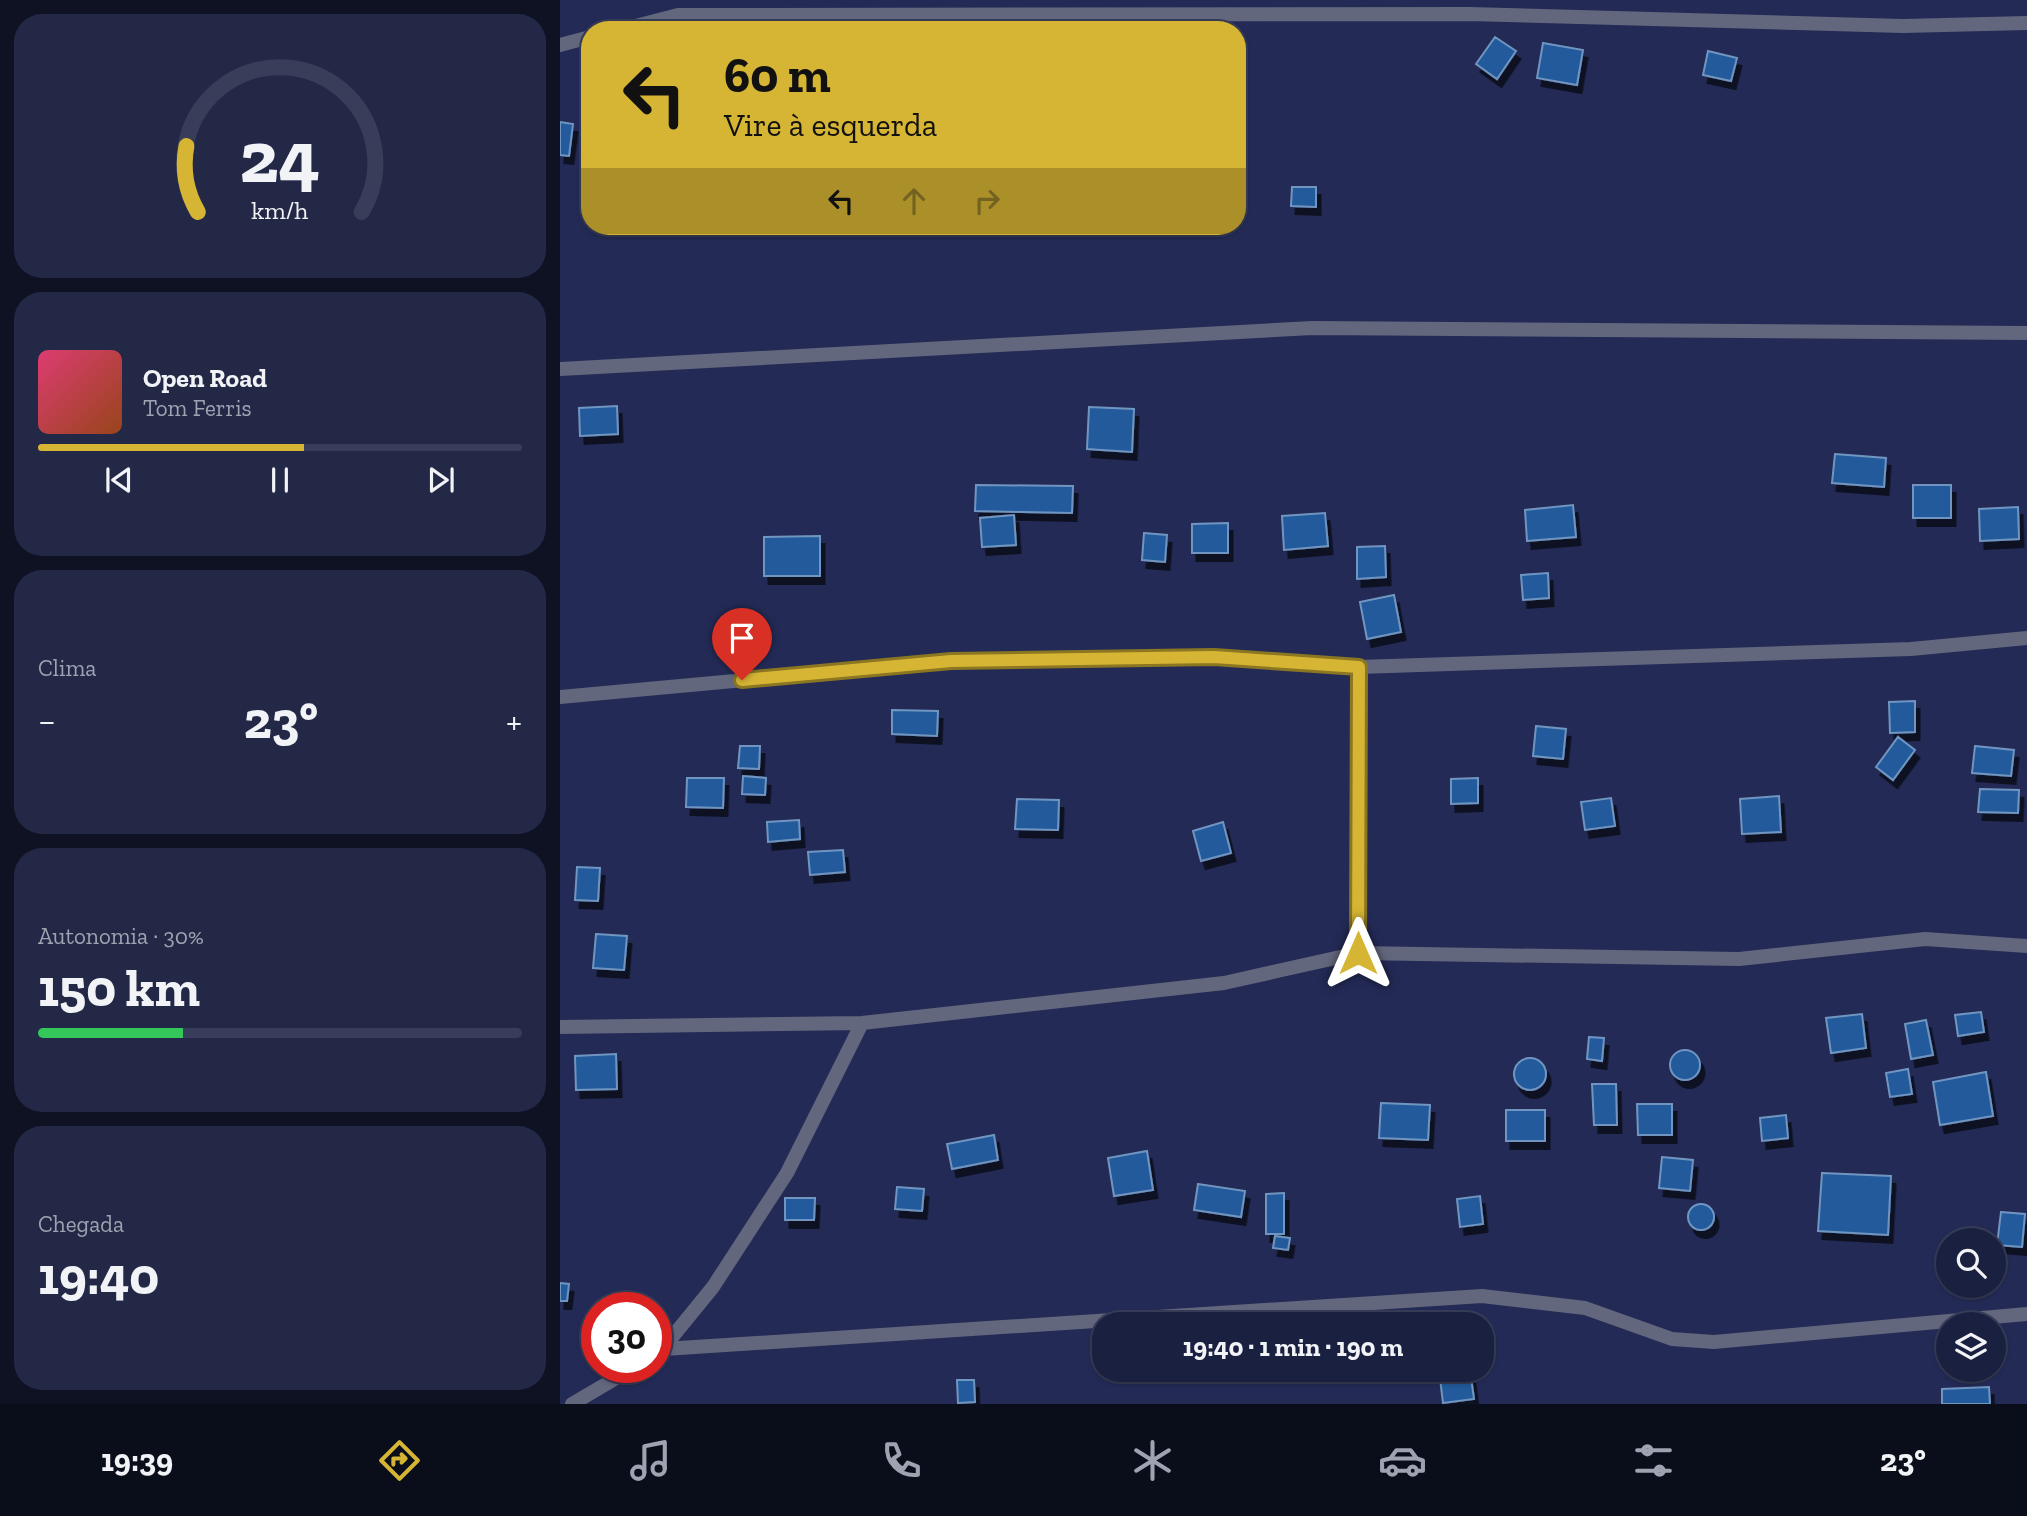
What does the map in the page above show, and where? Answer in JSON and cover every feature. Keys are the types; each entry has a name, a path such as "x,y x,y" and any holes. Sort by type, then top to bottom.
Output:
{"street":[{"path":"655,21 678,15 970,7 1470,7 1903,26 2027,23"},
{"path":"560,45 581,39"},
{"path":"560,369 1312,328 2027,333"},
{"path":"560,697 951,661 1214,657 1359,667 1910,649 2027,638"},
{"path":"1358,953 1359,667"},
{"path":"560,1027 862,1023 1224,983 1358,953 1739,959 1925,939 2027,946"},
{"path":"672,1337 713,1287 787,1173 862,1023"},
{"path":"672,1351 1482,1296 1585,1308 1672,1339 1714,1342 2027,1314"},
{"path":"572,1404 608,1383"}],"building":[{"path":"1495,37 1516,51 1497,79 1476,64"},
{"path":"1543,43 1583,50 1577,85 1537,78"},
{"path":"1708,51 1737,58 1731,81 1703,75"},
{"path":"560,122 573,124 569,156 560,155"},
{"path":"1292,187 1316,187 1316,207 1291,206"},
{"path":"617,406 618,434 580,436 579,408"},
{"path":"1089,407 1134,409 1132,452 1087,449"},
{"path":"1835,454 1886,458 1884,487 1832,483"},
{"path":"976,485 1073,486 1072,513 975,511"},
{"path":"1913,485 1951,485 1951,518 1913,518"},
{"path":"1573,505 1576,537 1527,541 1525,510"},
{"path":"2018,507 2019,539 1980,541 1979,509"},
{"path":"1325,513 1328,546 1284,550 1282,516"},
{"path":"1014,515 1016,545 982,547 980,518"},
{"path":"1228,523 1228,553 1192,553 1192,524"},
{"path":"1144,533 1167,535 1165,562 1142,560"},
{"path":"820,536 820,576 764,576 764,537"},
{"path":"1385,546 1386,577 1357,579 1357,547"},
{"path":"1548,573 1549,598 1523,600 1521,575"},
{"path":"1394,595 1401,632 1367,639 1360,602"},
{"path":"1915,701 1915,732 1890,733 1889,702"},
{"path":"892,710 938,711 937,736 892,734"},
{"path":"1536,726 1566,729 1563,759 1533,756"},
{"path":"1898,737 1915,750 1893,780 1876,767"},
{"path":"740,746 760,746 759,769 738,768"},
{"path":"1975,746 2014,750 2011,776 1972,773"},
{"path":"743,776 766,778 765,795 742,794"},
{"path":"687,778 724,778 723,808 686,807"},
{"path":"1478,778 1478,803 1451,804 1451,779"},
{"path":"1980,789 2019,790 2018,813 1978,812"},
{"path":"1779,796 1781,832 1742,834 1740,799"},
{"path":"1611,798 1615,826 1585,830 1581,802"},
{"path":"1017,799 1059,800 1058,830 1015,829"},
{"path":"799,820 800,839 768,842 767,822"},
{"path":"1223,822 1231,853 1201,861 1193,831"},
{"path":"843,850 845,872 810,875 808,852"},
{"path":"577,867 600,868 598,901 575,900"},
{"path":"596,934 627,936 624,970 593,968"},
{"path":"1981,1012 1984,1032 1958,1036 1955,1015"},
{"path":"1862,1014 1866,1048 1831,1053 1826,1018"},
{"path":"1926,1020 1933,1055 1911,1059 1905,1024"},
{"path":"1589,1037 1604,1038 1602,1061 1587,1059"},
{"path":"1685,1050 1691,1051 1699,1059 1699,1071 1691,1079 1685,1080 1679,1079 1671,1071 1670,1065 1671,1059 1679,1051"},
{"path":"616,1054 617,1089 576,1090 575,1056"},
{"path":"1530,1058 1541,1063 1546,1074 1541,1085 1530,1090 1519,1085 1514,1074 1519,1063"},
{"path":"1908,1069 1912,1094 1890,1097 1886,1073"},
{"path":"1986,1072 1993,1116 1940,1125 1933,1082"},
{"path":"1592,1084 1616,1084 1617,1125 1594,1125"},
{"path":"1381,1103 1430,1105 1428,1140 1379,1138"},
{"path":"1637,1104 1672,1104 1672,1135 1638,1135"},
{"path":"1506,1110 1545,1110 1545,1141 1506,1141"},
{"path":"1786,1115 1788,1138 1762,1141 1760,1118"},
{"path":"994,1135 998,1160 952,1169 947,1144"},
{"path":"1147,1151 1153,1190 1114,1196 1108,1158"},
{"path":"1662,1157 1693,1160 1690,1191 1659,1188"},
{"path":"1822,1173 1891,1176 1888,1235 1818,1231"},
{"path":"1198,1184 1245,1191 1241,1217 1194,1210"},
{"path":"897,1187 924,1189 922,1211 895,1209"},
{"path":"1284,1193 1284,1234 1266,1234 1266,1194"},
{"path":"1480,1196 1483,1224 1460,1227 1457,1199"},
{"path":"785,1198 815,1198 814,1220 785,1220"},
{"path":"1701,1204 1710,1208 1714,1217 1710,1226 1701,1230 1692,1226 1688,1217 1692,1208"},
{"path":"2001,1212 2025,1214 2022,1247 2006,1246 2006,1228 1999,1228"},
{"path":"1275,1236 1290,1238 1288,1250 1273,1248"},
{"path":"560,1283 569,1284 567,1301 560,1301"},
{"path":"957,1380 974,1380 975,1402 958,1403"},
{"path":"1440,1382 1472,1382 1474,1399 1443,1403"},
{"path":"1989,1387 1990,1404 1942,1404 1942,1389"}],"route":[{"path":"742,680 951,661 1214,657 1359,667 1358,953"}]}
